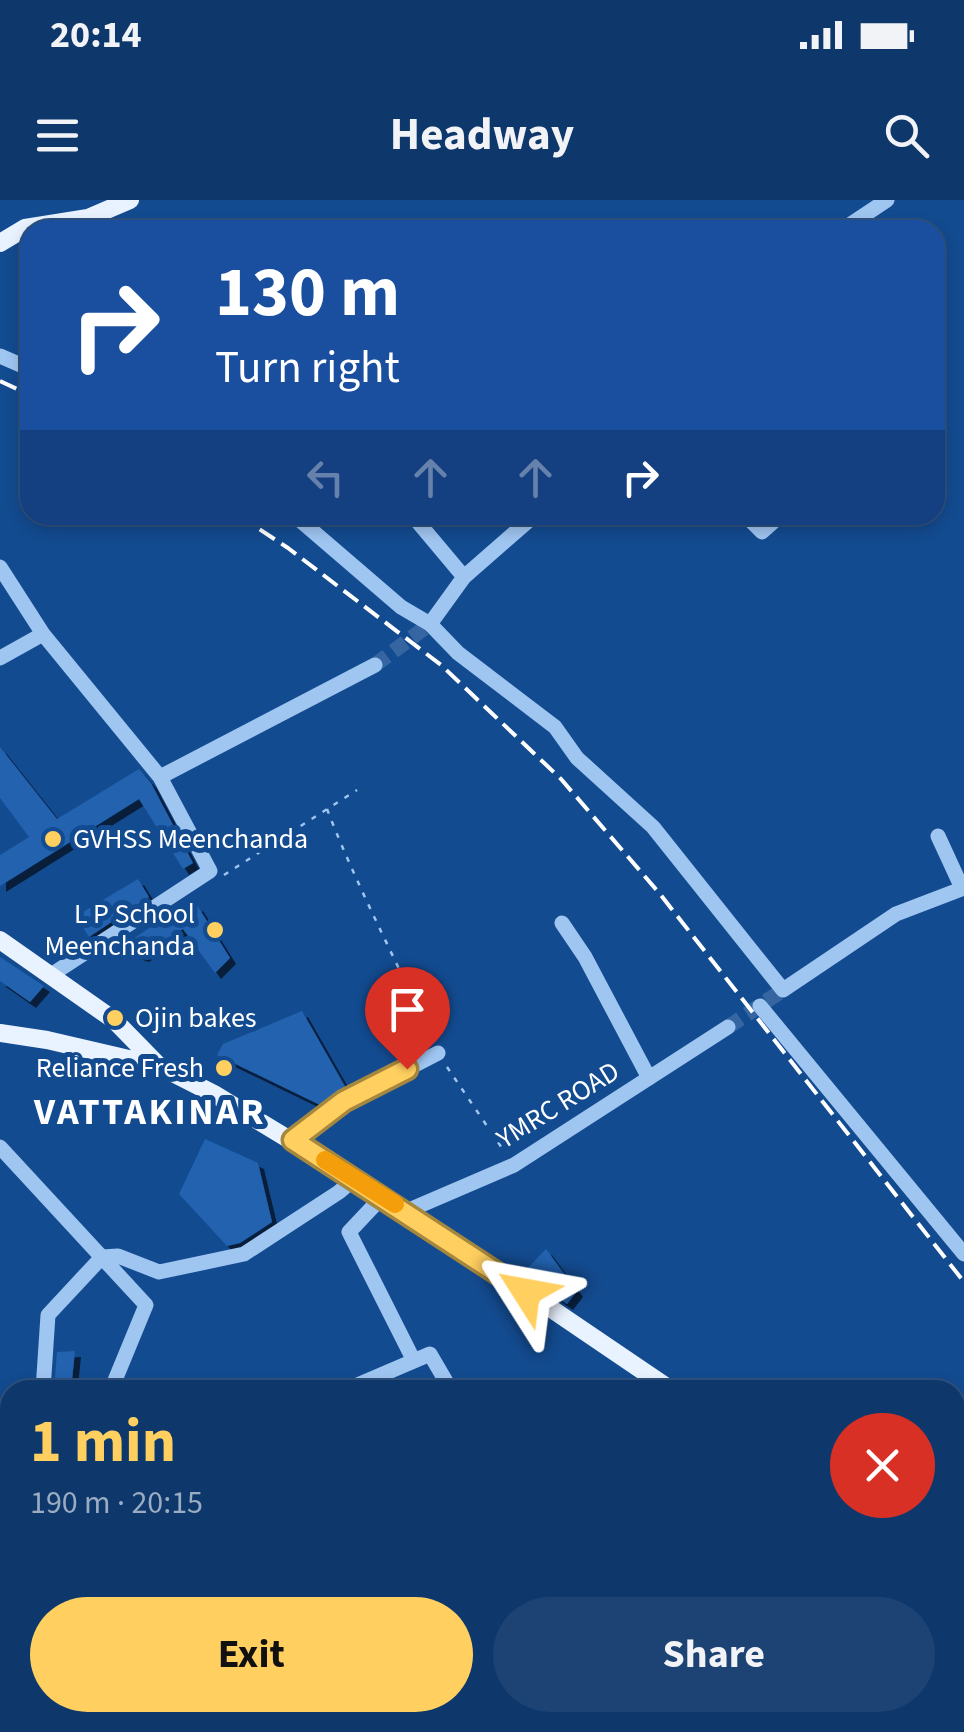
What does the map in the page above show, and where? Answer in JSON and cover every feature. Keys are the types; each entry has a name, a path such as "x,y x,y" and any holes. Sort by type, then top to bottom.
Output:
{"main road":[{"path":"76,220 128,200"},
{"path":"0,940 114,1020 160,1066 293,1140 406,1211 656,1380"},
{"path":"0,1033 160,1066"}],"street":[{"path":"857,220 887,200"},
{"path":"306,525 401,607 430,624 458,653 555,726 577,758 652,827 783,990 896,914 963,888 938,836"},
{"path":"421,525 464,576"},
{"path":"430,624 464,576 523,525"},
{"path":"0,568 42,634 160,777 210,871 51,976"},
{"path":"0,658 42,634"},
{"path":"160,777 375,665"},
{"path":"562,923 586,957 649,1078"},
{"path":"760,1006 964,1254"},
{"name":"YMRC ROAD","path":"406,1211 514,1165 728,1027"},
{"path":"293,1140 344,1101 438,1053"},
{"path":"0,1147 146,1305 115,1380"},
{"path":"44,1380 48,1315 102,1256 118,1256 159,1272 244,1254 354,1179"},
{"path":"382,1197 348,1232 414,1361"},
{"path":"369,1380 430,1354 445,1380"}],"path":[{"path":"327,809 351,871 381,926 438,1053 514,1165"}],"building":[{"path":"0,747 57,819 139,769 151,783 193,863 183,869 139,799 0,886 0,855 29,837 0,798"},
{"path":"138,879 149,897 89,937 76,916"},
{"path":"197,905 230,958 215,973 183,929 143,956 127,951 130,941 167,916 171,922"},
{"path":"0,957 44,986 30,1002 0,981"},
{"path":"302,1011 346,1088 320,1105 217,1055 223,1044"},
{"path":"205,1139 258,1163 272,1222 240,1243 227,1246 179,1194"},
{"path":"546,1249 577,1291 567,1304 522,1274"},
{"path":"75,1351 72,1380 55,1380 57,1352"}],"tunnel":[{"path":"375,665 430,624"},
{"path":"728,1027 783,990"}],"railway":[{"path":"0,381 20,390"},
{"path":"253,525 441,665 561,779 660,894 964,1282"}],"slow traffic":[{"path":"325,1160 395,1204"}],"place":[{"name":"GVHSS Meenchanda","path":"53,839"},
{"name":"L P School Meenchanda","path":"215,930"},
{"name":"Ojin bakes","path":"115,1018"},
{"name":"Reliance Fresh","path":"224,1068"}],"district":[{"name":"VATTAKINAR","path":"150,1112"}],"route":[{"path":"407,1069 344,1101 293,1140 526,1292"}]}
